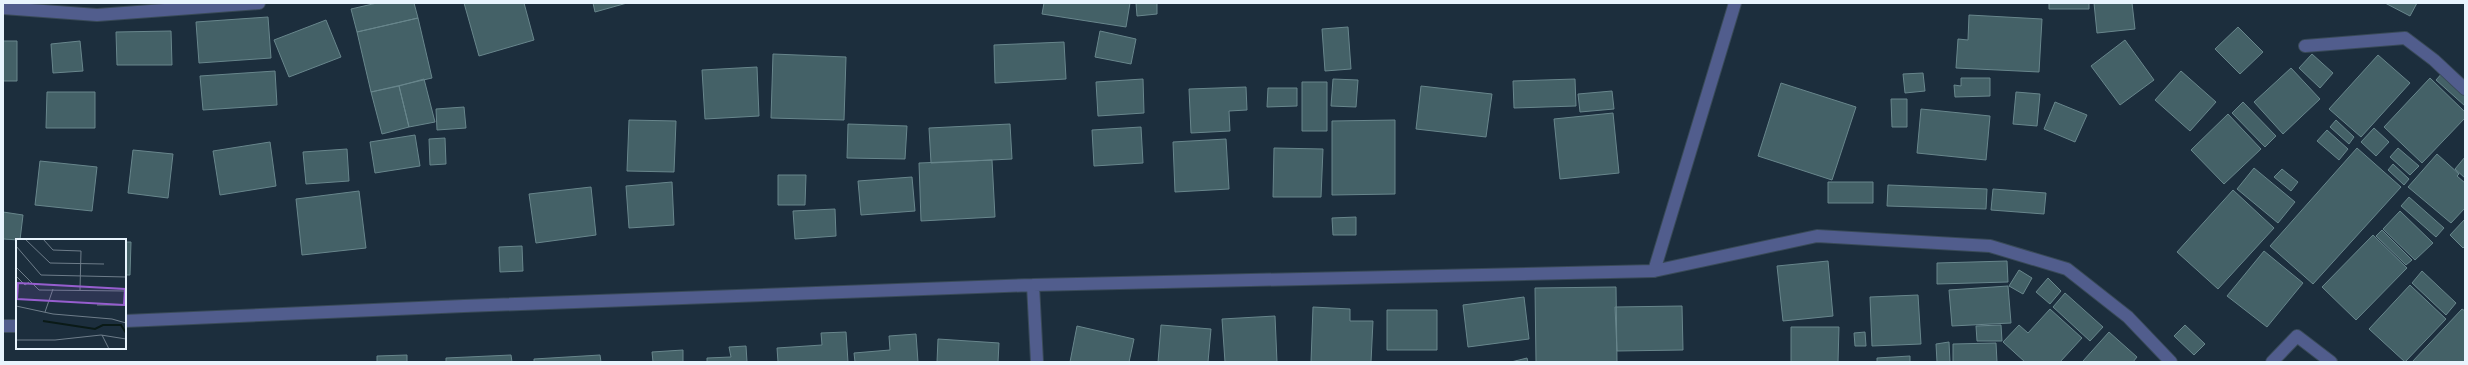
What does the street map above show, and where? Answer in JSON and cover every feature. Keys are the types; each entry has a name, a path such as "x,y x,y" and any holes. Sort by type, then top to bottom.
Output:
{"street":[{"path":"3,8 96,15 259,3"},
{"path":"1654,272 1735,3"},
{"path":"2305,46 2405,38 2434,60 2465,89"},
{"path":"126,321 464,306 1033,285 1654,272 1817,236 1990,246 2067,269 2128,317 2171,362"},
{"path":"1033,285 1037,362"},
{"path":"3,326 16,326"},
{"path":"2272,362 2297,336 2331,362"}],"building":[{"path":"377,3 414,3 418,18 357,32 351,9"},
{"path":"464,3 524,3 534,40 479,56"},
{"path":"593,3 627,3 595,12"},
{"path":"1044,3 1130,3 1126,27 1042,14"},
{"path":"1136,3 1157,3 1157,14 1137,16"},
{"path":"2049,3 2089,3 2089,9 2049,9"},
{"path":"2094,3 2132,3 2135,29 2097,33"},
{"path":"2385,3 2417,3 2410,16"},
{"path":"1969,15 2042,19 2039,72 1956,68 1958,39 1968,40"},
{"path":"268,17 271,58 199,63 196,22"},
{"path":"418,18 432,78 371,92 357,32"},
{"path":"326,20 341,57 289,77 274,40"},
{"path":"1348,27 1351,69 1325,71 1322,29"},
{"path":"2238,27 2263,52 2240,74 2215,49"},
{"path":"171,31 172,65 117,65 116,32"},
{"path":"1100,31 1136,39 1131,64 1095,57"},
{"path":"2125,40 2154,80 2120,105 2091,66"},
{"path":"3,41 17,41 17,81 3,81"},
{"path":"80,41 83,71 53,73 51,44"},
{"path":"1064,42 1066,79 995,83 994,45"},
{"path":"773,54 846,57 844,120 771,118"},
{"path":"2312,54 2333,73 2320,88 2299,68"},
{"path":"2378,55 2410,83 2361,137 2329,109"},
{"path":"757,67 759,116 705,119 702,70"},
{"path":"2291,68 2320,99 2283,134 2254,102"},
{"path":"275,71 277,105 203,110 200,76"},
{"path":"2181,71 2216,102 2190,131 2155,100"},
{"path":"2444,71 2465,90 2465,106 2436,80"},
{"path":"1923,73 1925,91 1905,93 1903,74"},
{"path":"1961,78 1990,78 1990,96 1955,97 1954,85 1961,86"},
{"path":"2430,78 2465,112 2465,118 2422,163 2384,127"},
{"path":"424,79 435,122 409,127 399,86"},
{"path":"1143,79 1144,113 1098,116 1096,82"},
{"path":"1333,79 1358,80 1356,107 1331,106"},
{"path":"1575,79 1576,106 1514,108 1513,81"},
{"path":"1302,82 1327,82 1327,131 1302,131"},
{"path":"1781,83 1856,107 1832,180 1758,156"},
{"path":"399,86 409,127 382,134 371,92"},
{"path":"1421,86 1492,94 1486,137 1416,129"},
{"path":"1246,87 1247,110 1229,111 1230,131 1191,133 1189,89"},
{"path":"1268,88 1297,88 1297,106 1267,107"},
{"path":"1612,91 1614,109 1580,112 1578,94"},
{"path":"47,92 95,92 95,128 46,128"},
{"path":"2016,92 2040,94 2037,126 2013,124"},
{"path":"1891,99 1907,99 1907,127 1892,127"},
{"path":"2055,102 2087,115 2075,142 2044,129"},
{"path":"2243,102 2276,136 2265,147 2232,113"},
{"path":"464,107 466,128 437,130 436,109"},
{"path":"1921,109 1990,116 1986,160 1917,153"},
{"path":"1613,113 1619,173 1560,179 1554,119"},
{"path":"2228,114 2261,149 2224,184 2191,150"},
{"path":"629,120 676,121 674,172 627,171"},
{"path":"1395,120 1395,194 1332,195 1332,121"},
{"path":"2336,120 2354,137 2349,144 2330,127"},
{"path":"848,124 907,126 905,159 847,158"},
{"path":"1010,124 1012,159 931,163 929,128"},
{"path":"1141,127 1143,163 1094,166 1092,130"},
{"path":"2374,128 2389,142 2376,156 2361,142"},
{"path":"2327,130 2348,149 2339,160 2317,141"},
{"path":"415,135 420,166 375,173 370,142"},
{"path":"445,138 446,164 430,165 429,139"},
{"path":"1226,139 1229,189 1175,192 1173,142"},
{"path":"270,142 276,186 220,195 213,151"},
{"path":"1274,148 1323,149 1321,197 1273,197"},
{"path":"2357,148 2401,187 2313,284 2270,246"},
{"path":"2398,148 2419,166 2410,175 2390,157"},
{"path":"347,149 349,181 306,184 303,152"},
{"path":"133,150 173,154 168,198 128,193"},
{"path":"2437,154 2459,174 2457,176 2465,183 2465,208 2451,223 2408,187"},
{"path":"2465,157 2465,178 2455,169"},
{"path":"992,160 995,217 921,221 919,163"},
{"path":"40,161 97,167 92,211 35,205"},
{"path":"2393,164 2409,179 2404,185 2388,170"},
{"path":"2254,168 2295,202 2278,223 2237,189"},
{"path":"2282,169 2298,182 2291,191 2274,177"},
{"path":"778,175 806,175 805,205 778,205"},
{"path":"912,177 915,211 861,215 858,181"},
{"path":"672,182 674,225 629,228 626,186"},
{"path":"1828,182 1873,182 1873,203 1828,203"},
{"path":"1888,185 1987,189 1986,209 1887,206"},
{"path":"591,187 596,235 536,243 529,194"},
{"path":"1993,189 2046,193 2044,214 1991,210"},
{"path":"2233,190 2274,228 2218,289 2177,252"},
{"path":"359,191 366,248 302,255 296,199"},
{"path":"2409,197 2444,228 2436,237 2401,206"},
{"path":"835,209 836,236 795,239 793,211"},
{"path":"2400,211 2433,243 2415,260 2383,229"},
{"path":"3,212 23,215 20,239 3,239"},
{"path":"1356,217 1356,235 1333,235 1332,218"},
{"path":"2465,219 2465,246 2463,248 2450,235"},
{"path":"2382,230 2412,260 2406,265 2376,236"},
{"path":"2373,235 2407,268 2356,320 2322,287"},
{"path":"126,242 131,242 130,275 126,275"},
{"path":"522,246 523,271 500,272 499,247"},
{"path":"2264,251 2303,283 2267,327 2227,296"},
{"path":"1828,261 1833,316 1783,321 1777,266"},
{"path":"2007,261 2008,282 1937,284 1937,263"},
{"path":"2019,270 2032,278 2023,294 2009,286"},
{"path":"2422,271 2456,303 2446,315 2412,283"},
{"path":"2048,278 2061,291 2050,304 2036,292"},
{"path":"2410,285 2446,319 2405,362 2369,329"},
{"path":"2008,286 2011,323 1952,326 1949,290"},
{"path":"1616,287 1617,362 1536,362 1535,288"},
{"path":"2065,293 2103,327 2090,341 2053,307"},
{"path":"1918,295 1921,344 1872,346 1870,297"},
{"path":"1524,297 1529,339 1468,347 1463,305"},
{"path":"1682,306 1683,350 1617,351 1615,307"},
{"path":"1313,307 1350,309 1350,321 1373,321 1371,362 1311,362"},
{"path":"2050,309 2082,338 2060,362 2025,362 2003,342 2019,325 2028,333"},
{"path":"2462,309 2465,311 2465,362 2412,362"},
{"path":"1387,310 1437,310 1437,350 1387,350"},
{"path":"1275,316 1277,362 1225,362 1222,319"},
{"path":"1161,325 1211,329 1208,362 1158,362"},
{"path":"2001,325 2002,341 1977,341 1976,326"},
{"path":"2185,325 2205,344 2194,355 2174,336"},
{"path":"1077,326 1134,339 1129,362 1070,362"},
{"path":"1791,327 1839,327 1838,362 1791,362"},
{"path":"846,332 848,362 778,362 777,348 822,345 821,333"},
{"path":"1865,332 1866,346 1855,346 1854,333"},
{"path":"2109,332 2137,357 2133,362 2084,362 2083,361"},
{"path":"916,334 918,362 855,362 854,353 890,350 889,336"},
{"path":"938,339 999,343 998,362 937,362"},
{"path":"1949,342 1950,362 1937,362 1936,344"},
{"path":"1996,343 1997,362 1953,362 1953,344"},
{"path":"746,346 747,362 707,362 707,358 731,357 729,347"},
{"path":"683,350 683,362 653,362 652,352"},
{"path":"407,355 407,362 377,362 377,356"},
{"path":"511,355 512,362 446,362 446,358"},
{"path":"600,355 601,362 534,362 534,359"},
{"path":"1910,356 1910,362 1877,362 1877,358"},
{"path":"1527,358 1528,362 1511,362"}]}
